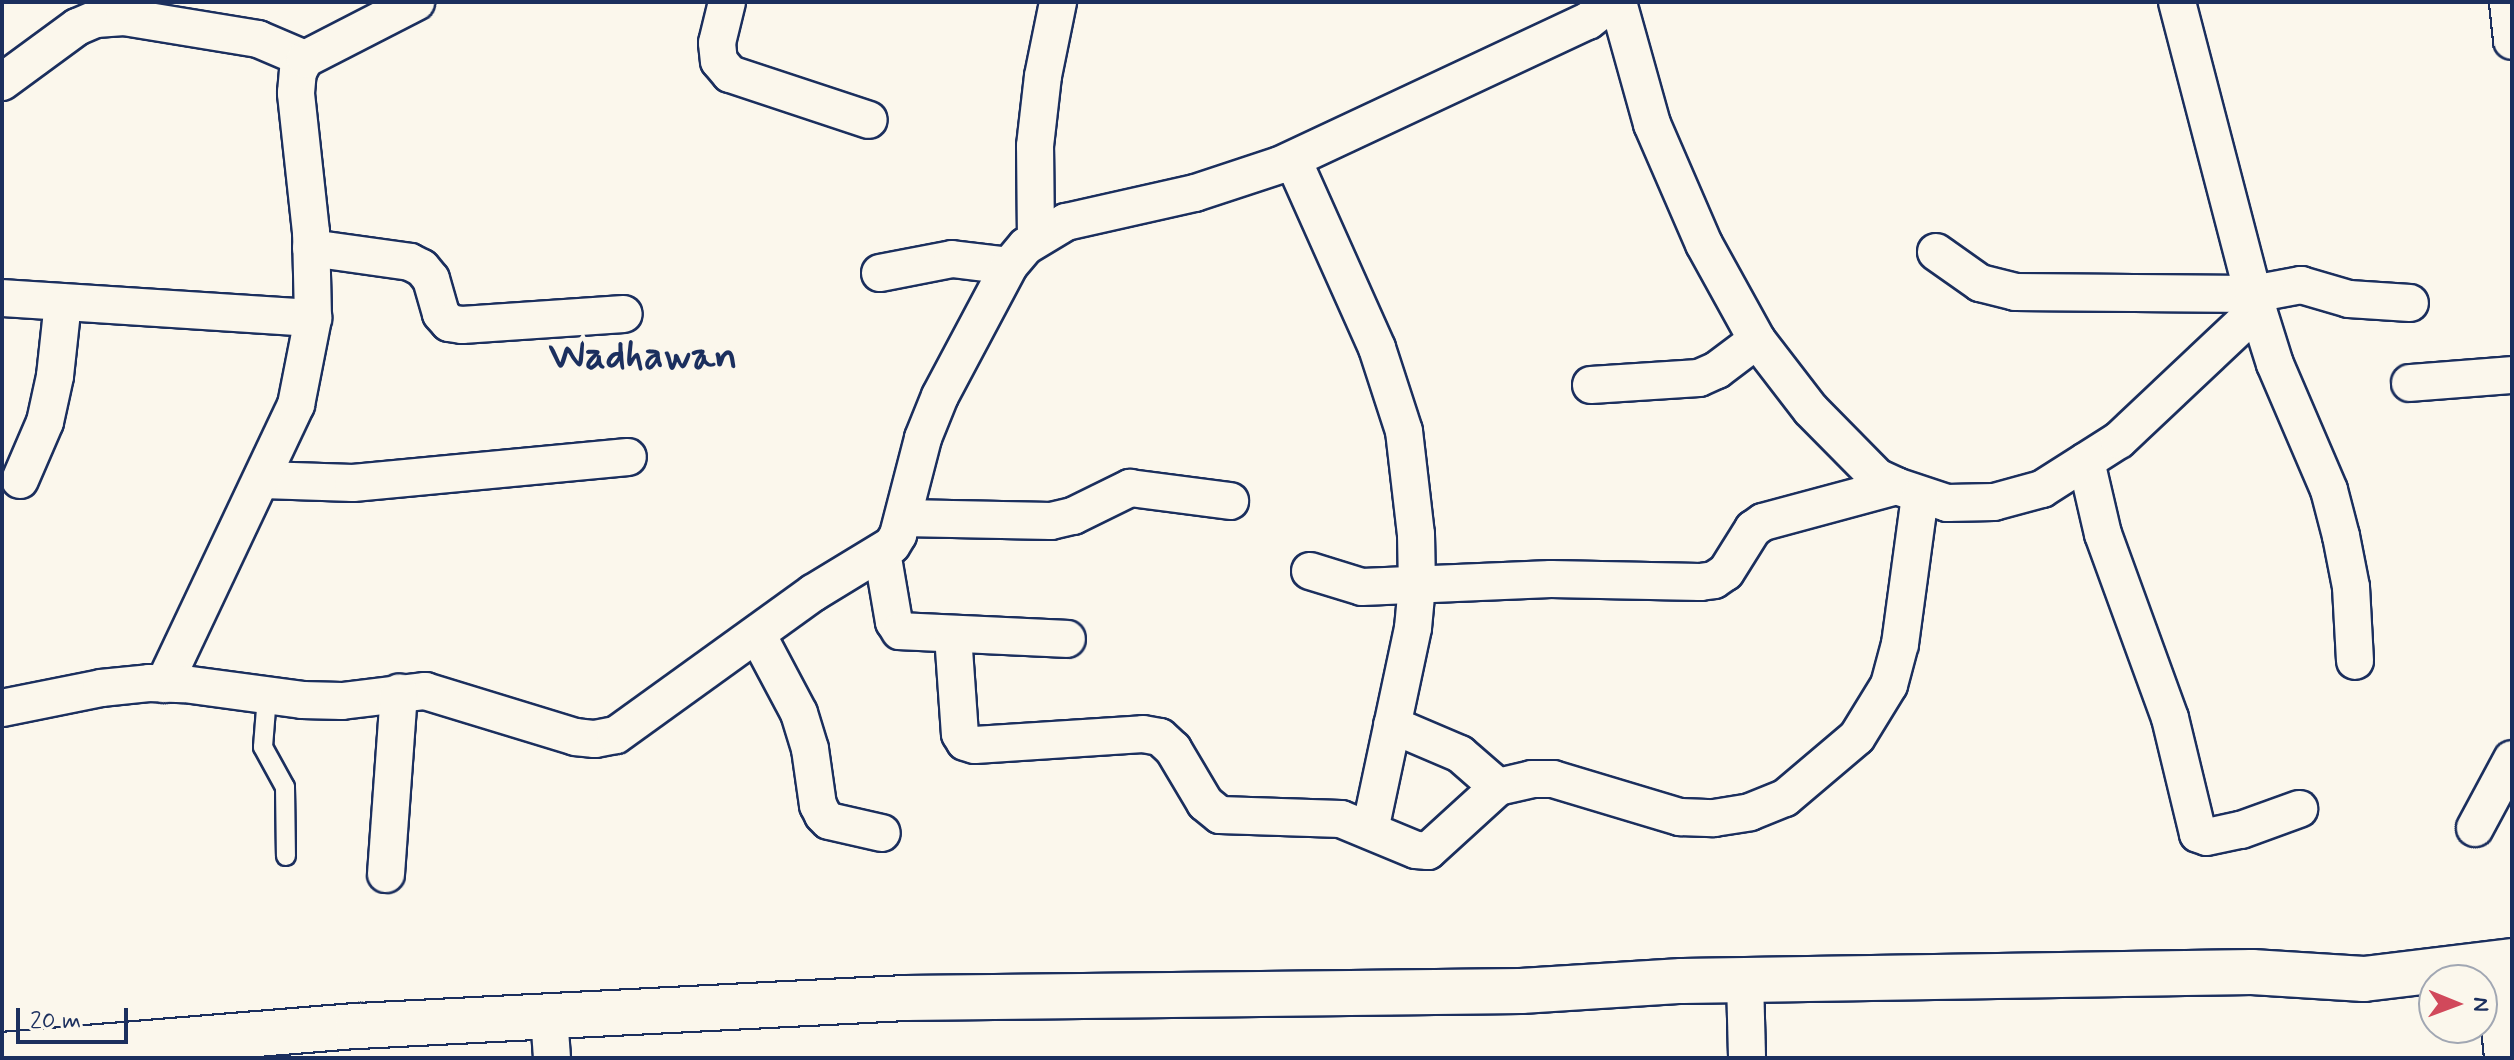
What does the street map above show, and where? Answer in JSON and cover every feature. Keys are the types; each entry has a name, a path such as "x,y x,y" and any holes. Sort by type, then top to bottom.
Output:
{"highway":[{"path":"2,1055 161,1040 550,1037 905,998 1521,991 1745,980 2252,972 2364,979 2503,962"}],"street":[{"path":"164,684 296,405 313,318 311,248 296,93 298,72 305,59 416,2"},
{"path":"727,2 717,43 719,61 730,74 869,120"},
{"path":"1036,239 1035,146 1043,76 1058,2"},
{"path":"2,708 101,688 164,684 342,701 399,692 442,694 575,737 595,739 616,735 813,593 892,545 903,518 923,438 940,396 1009,266 1036,239 1066,222 1195,193 1293,160 1588,21 1615,2 1652,124 1704,244 1757,340 1811,410 1877,477 1947,503 1994,502 2042,489 2119,440 2256,302"},
{"path":"2177,2 2275,364 2329,490 2351,587 2355,661"},
{"path":"2508,2 2512,41"},
{"path":"2,82 77,27 96,19 124,17 258,39 305,59"},
{"path":"1293,160 1377,348 1404,431 1416,534 1417,585 1413,628 1370,830"},
{"path":"311,248 410,262 422,268 431,279 441,314 449,323 462,325 624,314"},
{"path":"1936,252 1980,283 2015,292 2256,302 2301,285 2349,299 2410,303"},
{"path":"880,273 952,259 1009,266"},
{"path":"2,298 313,318"},
{"path":"20,480 45,422 55,376 63,302"},
{"path":"1591,385 1699,378 1717,370 1757,340"},
{"path":"2410,383 2512,375"},
{"path":"263,480 353,483 628,457"},
{"path":"2086,461 2103,534 2170,718 2198,834 2207,837 2241,830 2299,809"},
{"path":"903,518 1051,521 1073,516 1130,488 1230,501"},
{"path":"1310,571 1362,587 1551,579 1714,580 1726,572 1753,529 1763,522 1908,491"},
{"path":"953,635 960,734 965,742 975,745 1143,734 1160,737 1173,749 1205,803 1220,815 1341,819 1416,850 1428,851 1498,787 1532,779 1553,779 1680,817 1714,818 1738,814 1785,798 1857,737 1889,685 1900,644 1908,491"},
{"path":"882,552 894,622 900,631 1067,639"},
{"path":"757,634 799,713 810,749 818,805 823,815 829,821 882,833"},
{"path":"386,874 399,692"},
{"path":"1392,725 1460,754 1498,787"},
{"path":"2475,828 2512,759"},
{"path":"2503,962 2503,1058"},
{"path":"1745,980 1747,1058"}],"lane":[{"path":"267,696 263,747 285,787 286,856"}],"district":[{"name":"Wadhawan","path":"643,357"}]}
